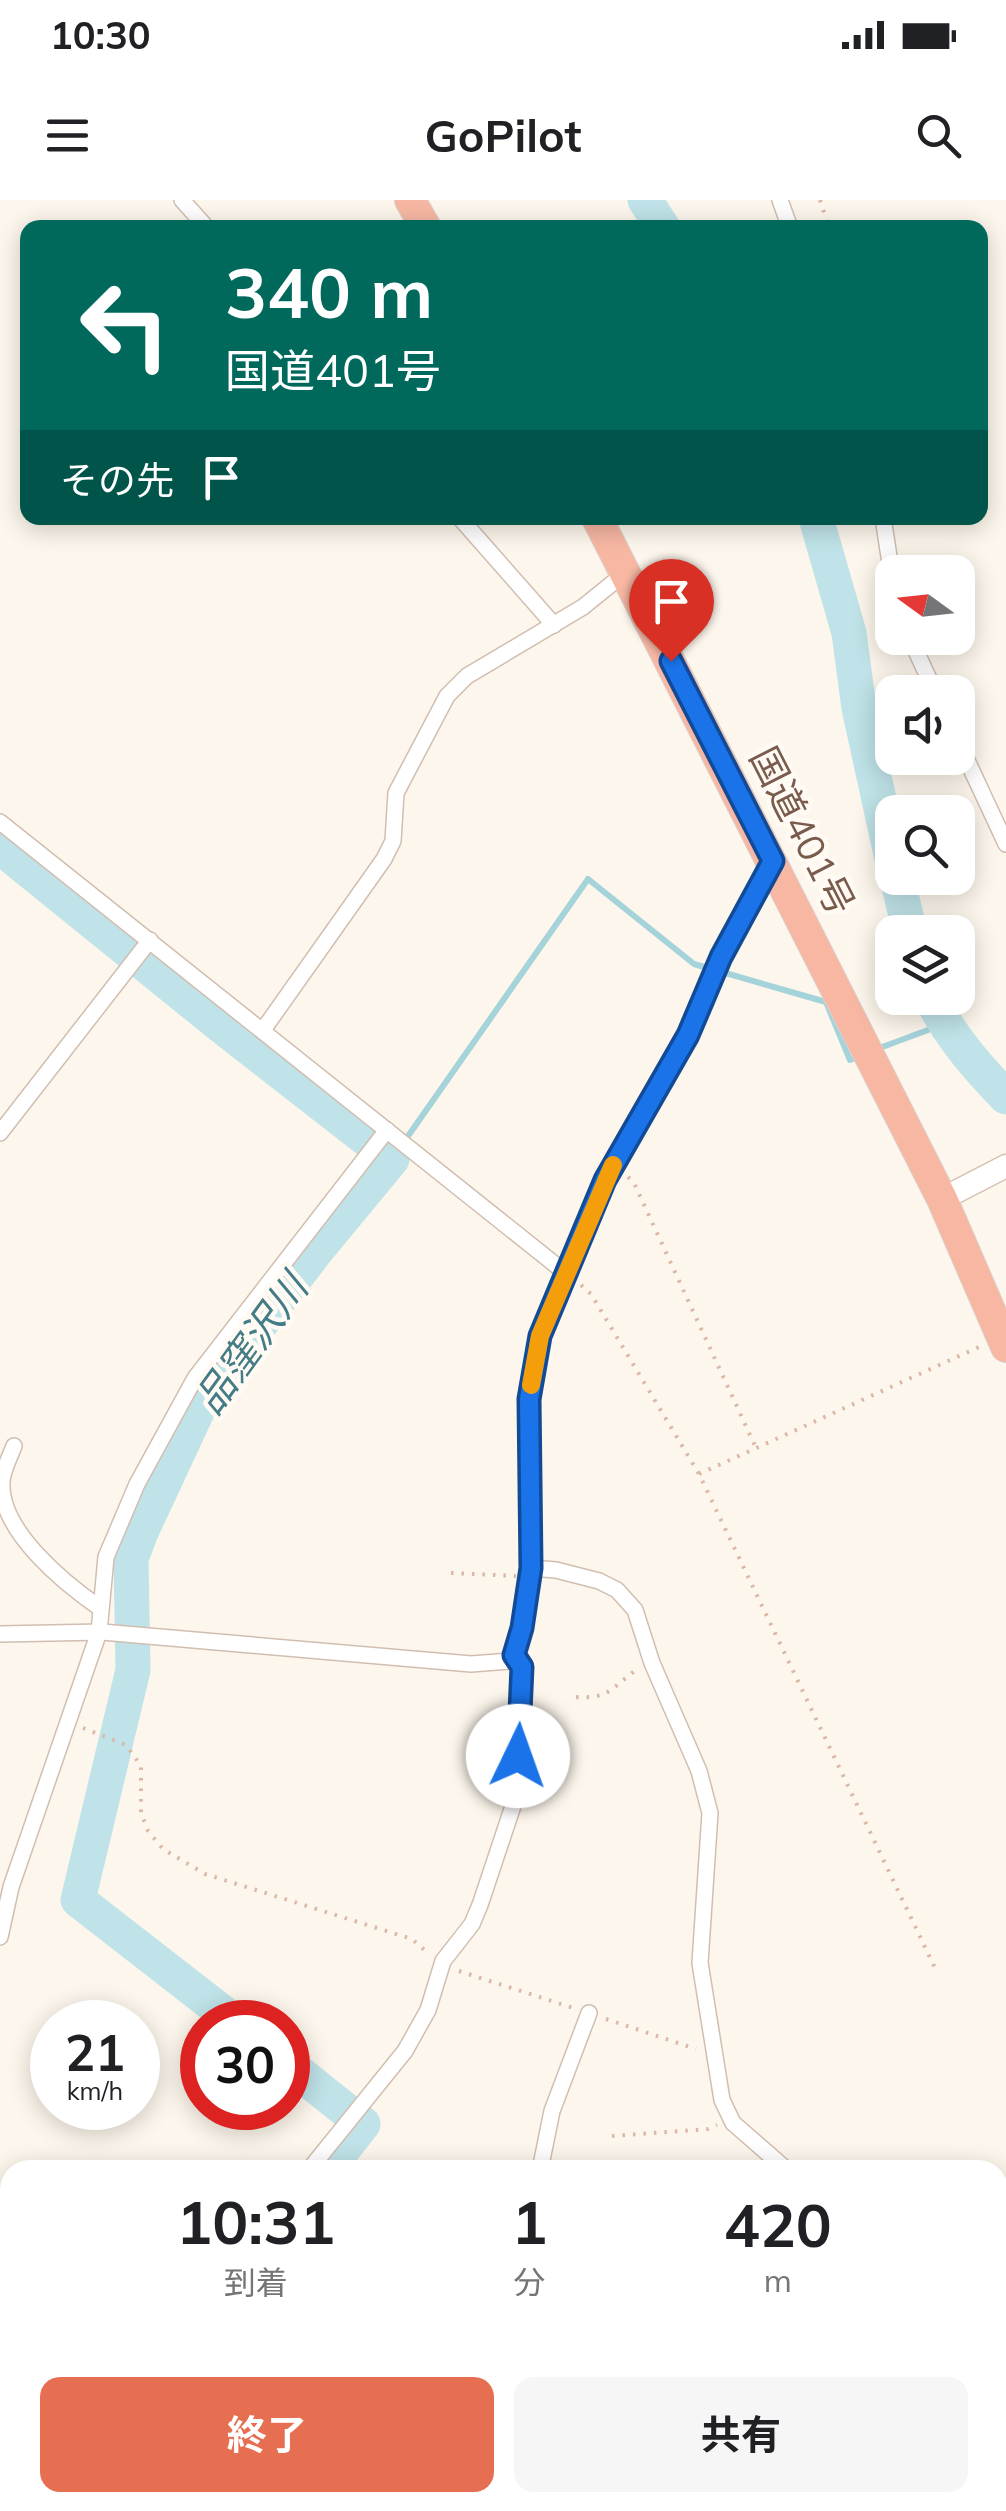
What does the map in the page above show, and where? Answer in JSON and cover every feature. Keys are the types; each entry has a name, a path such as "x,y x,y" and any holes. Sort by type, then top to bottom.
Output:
{"highway":[{"name":"国道401号","path":"600,525 773,861 952,1194 998,1341"}],"main road":[{"path":"952,1194 1006,1166"}],"street":[{"path":"182,200 200,220"},
{"path":"466,525 554,625"},
{"path":"884,525 889,555"},
{"path":"263,1030 384,859 393,841 396,792 447,696 467,676 584,607 625,572"},
{"path":"974,775 1006,844"},
{"path":"0,822 568,1274"},
{"path":"0,1634 99,1632 471,1664 510,1661 522,1628 530,1573 529,1399 540,1336 614,1163 688,1035 721,957 773,861"},
{"path":"0,1133 150,940"},
{"path":"0,1937 11,1888 99,1632 106,1557 137,1484 195,1378 388,1130"},
{"path":"14,1446 1,1484 12,1526 100,1608"},
{"path":"530,1573 556,1570 599,1581 617,1590 636,1610 652,1663 699,1771 710,1813 700,1963 722,2100 733,2123 776,2160"},
{"path":"316,2160 405,2051 428,2010 441,1965 472,1924 521,1782 518,1733 522,1667 514,1655"},
{"path":"542,2160 552,2111 589,2014"}],"path":[{"path":"614,1163 634,1182 756,1448"},
{"path":"568,1274 591,1294 699,1474 934,1968"},
{"path":"699,1474 998,1341"},
{"path":"451,1573 530,1573"},
{"path":"576,1697 603,1696 652,1663"},
{"path":"68,1722 132,1751 142,1766 141,1813 148,1831 163,1850 204,1874 412,1939 441,1965 715,2056"},
{"path":"612,2136 708,2129 730,2117"}],"waterway":[{"path":"645,200 658,220"},
{"path":"818,525 849,633 859,708 878,795"},
{"name":"品窪沢川","path":"0,847 392,1159 202,1401 131,1559 133,1670 78,1900 207,2000"},
{"path":"392,1159 588,879 694,964 826,1002 850,1060 860,1056"},
{"path":"901,895 906,915"},
{"path":"941,1015 964,1050 1006,1097"},
{"path":"877,1049 944,1024"},
{"name":"品窪沢川","path":"310,2082 363,2124 335,2160"}],"slow traffic":[{"path":"531,1385 540,1336 613,1165"}],"route":[{"path":"518,1756 522,1667 514,1655 531,1568 529,1399 540,1336 605,1180 688,1035 721,957 773,861 671,661"}]}
